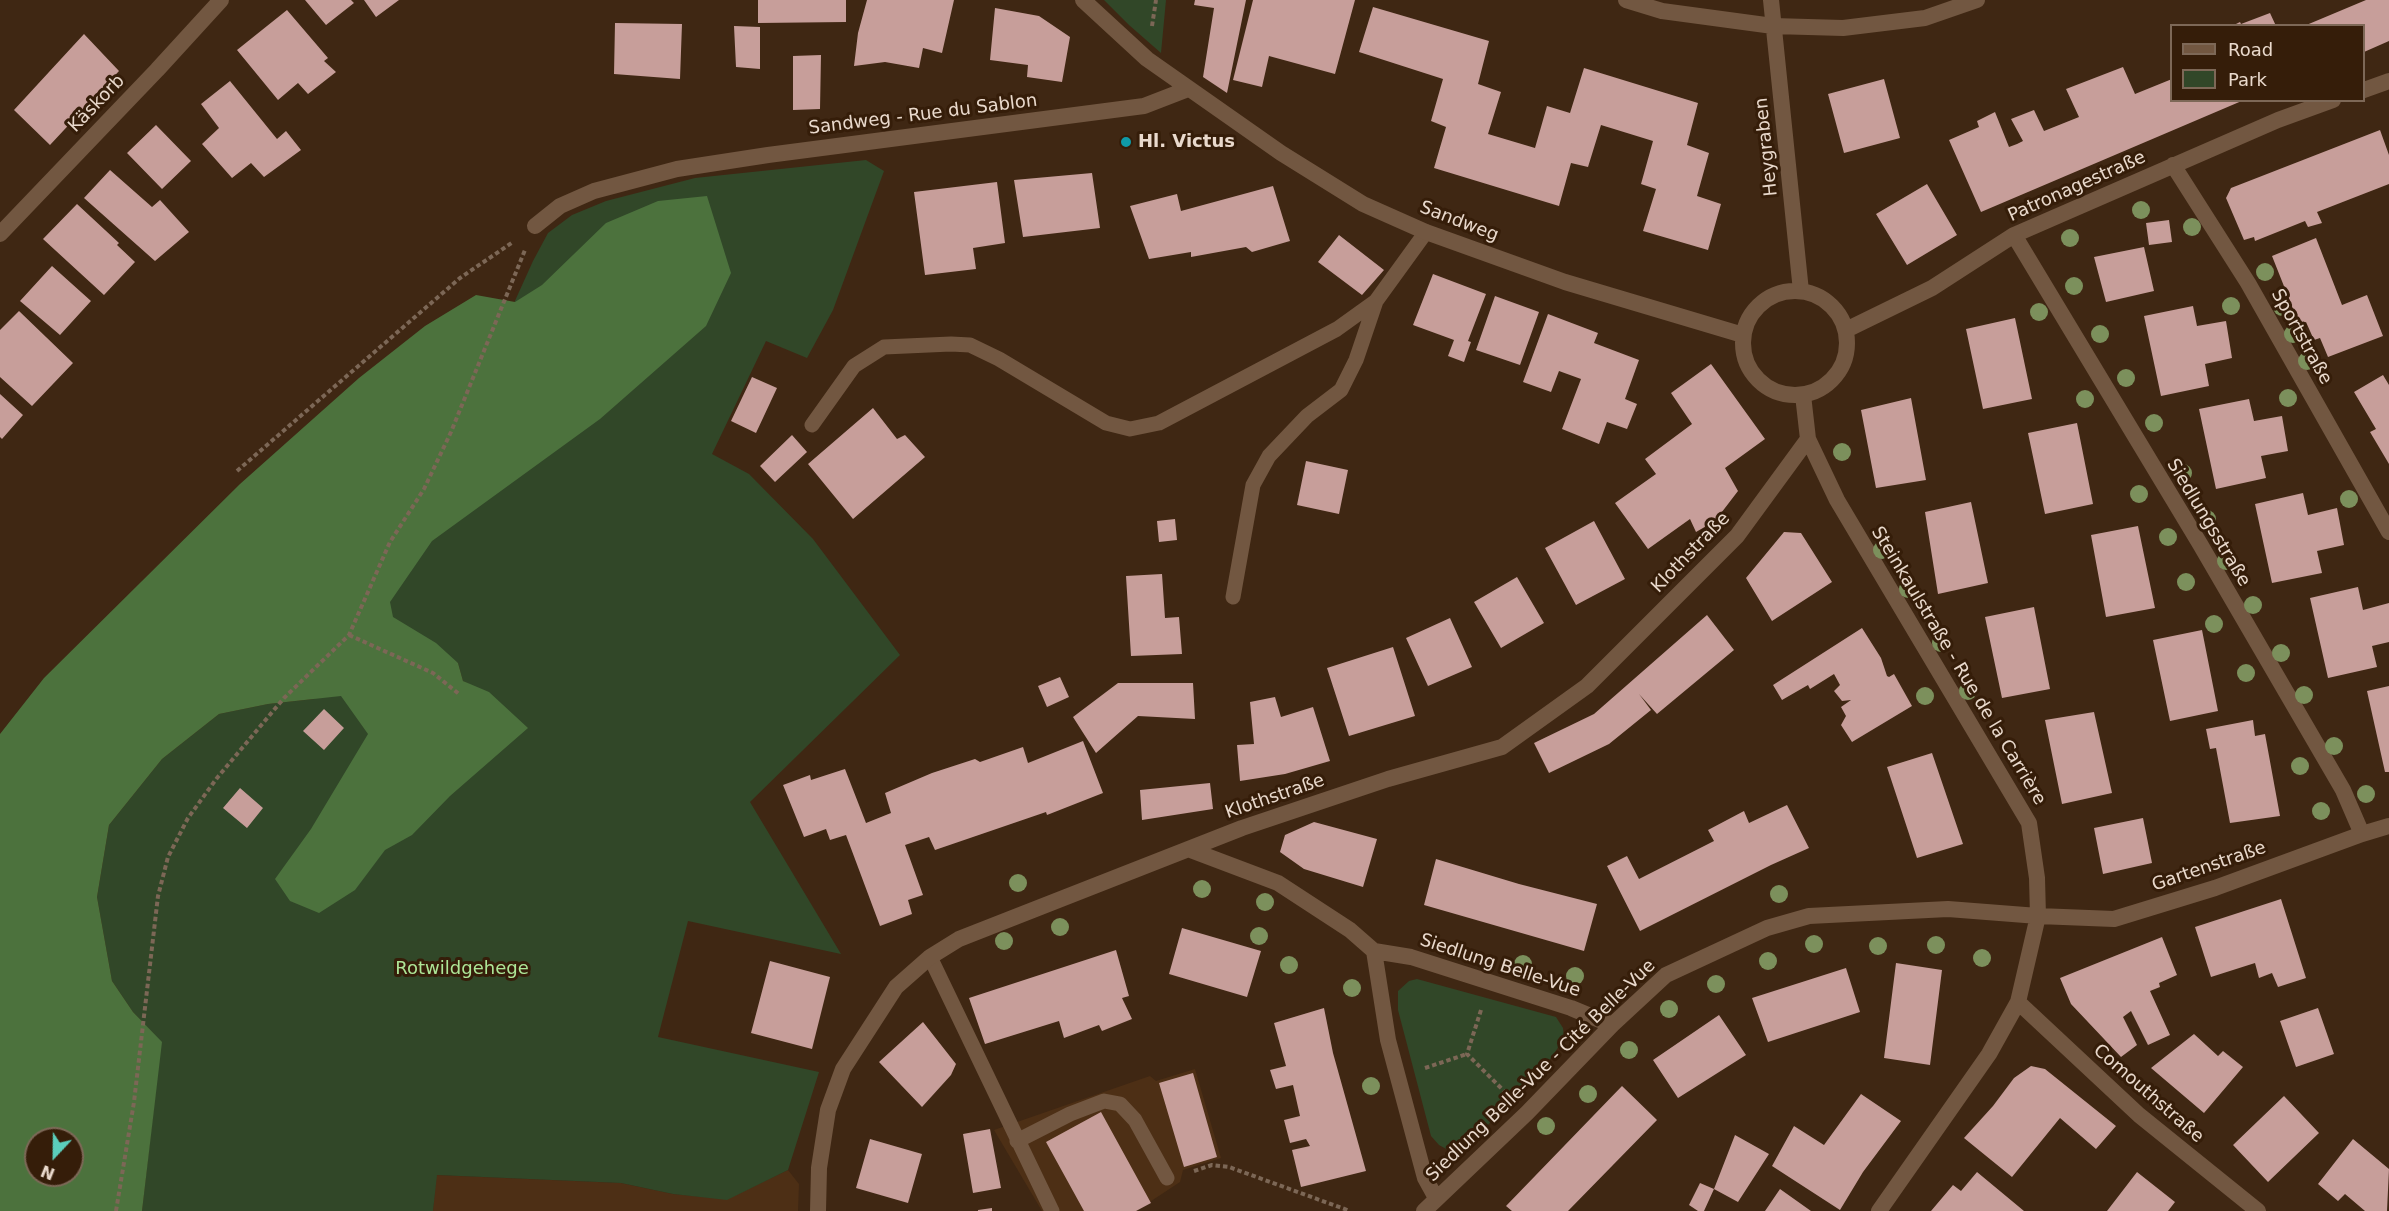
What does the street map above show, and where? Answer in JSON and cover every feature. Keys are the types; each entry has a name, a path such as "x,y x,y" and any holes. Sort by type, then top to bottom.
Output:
{"street":[{"name":"Käskorb","path":"0,234 221,0"},
{"path":"1083,0 1147,59 1188,89"},
{"path":"1626,0 1662,11 1773,26 1843,28 1925,18 1977,0"},
{"name":"Heygraben","path":"1771,0 1801,291"},
{"path":"2365,90 2389,81"},
{"name":"Sandweg - Rue du Sablon","path":"536,226 560,206 594,191 678,169 768,155 1144,106 1188,89"},
{"name":"Sandweg","path":"1188,89 1281,153 1363,204 1426,232 1565,282 1743,335"},
{"name":"Patronagestraße","path":"1846,330 1932,288 2014,235 2278,120 2328,102"},
{"name":"Sportstraße","path":"2173,165 2248,283 2389,532"},
{"name":"Siedlungsstraße","path":"2014,235 2200,544 2331,770 2362,834"},
{"path":"1801,291 1816,295 1830,303 1840,316 1846,330 1848,347 1844,364 1834,379 1820,390 1803,395 1779,392 1758,380 1748,367 1743,351 1743,335 1748,320 1758,306 1770,297 1785,292 1801,291"},
{"name":"Steinkaulstraße - Rue de la Carrière","path":"1803,395 1808,440 1837,500 2029,823 2037,878 2038,916 2018,1002 1989,1054 1880,1211"},
{"name":"Klothstraße","path":"818,1211 819,1168 828,1110 843,1069 896,987 930,957 958,939 1188,849 1388,779 1503,747 1587,686 1737,536 1808,440"},
{"name":"Gartenstraße","path":"2038,916 2114,919 2215,888 2389,826"},
{"path":"1188,849 1278,883 1350,930 1374,951 1388,1040 1425,1178 1436,1198"},
{"name":"Siedlung Belle-Vue - Cité Belle-Vue","path":"1425,1211 1527,1113 1612,1025 1666,975 1767,928 1809,916 1948,909 2038,916"},
{"name":"Siedlung Belle-Vue","path":"1374,951 1411,957 1571,1008 1612,1025"},
{"name":"Comouthstraße","path":"2018,1002 2139,1115 2258,1211"}],"lane":[{"path":"1233,597 1253,485 1269,456 1307,416 1341,390 1356,360 1376,301 1426,232"},
{"path":"812,425 854,366 884,346 951,344 970,345 1107,423 1130,429 1159,423 1337,329 1376,301"},
{"path":"930,957 1052,1211"},
{"path":"1017,1142 1070,1114 1104,1101 1120,1104 1135,1120 1167,1178"}],"path":[{"path":"237,471 460,278 536,226"},
{"path":"116,1211 134,1102 158,896 168,857 188,818 217,778 284,698 349,635 390,542 424,489 451,432 536,226"},
{"path":"349,635 433,673 459,694"},
{"path":"1467,1054 1490,983"},
{"path":"1398,1076 1467,1054"},
{"path":"1467,1054 1527,1113"},
{"path":"1167,1178 1212,1165 1228,1167 1350,1211"}],"shaded area":[{"path":"1195,1069 1221,1158 1183,1170 1180,1182 1136,1211 1042,1211 994,1130 1150,1076 1156,1081"},
{"path":"788,1170 799,1184 798,1211 433,1211 436,1175 621,1183 673,1194 727,1199"}],"green space":[{"path":"1104,0 1166,0 1161,53 1129,25"},
{"name":"Rotwildgehege","path":"866,160 884,171 833,310 807,358 766,341 712,454 749,474 813,539 900,655 750,802 841,954 688,921 658,1037 819,1072 788,1170 727,1200 673,1194 621,1183 437,1175 433,1211 142,1211 161,1042 133,1012 112,981 97,897 109,825 162,759 219,714 268,704 314,699 345,665 474,687 463,681 458,663 371,619 533,261 548,233 572,215 606,201 695,178"},
{"path":"707,196 731,273 706,326 600,419 432,541 390,602 393,617 436,643 458,663 463,681 489,692 528,728 450,796 412,835 385,850 355,890 319,913 290,901 275,879 311,829 368,734 341,696 268,704 219,714 162,759 109,825 97,897 112,981 133,1012 162,1042 142,1211 0,1211 0,734 44,678 240,484 359,378 425,326 476,295 515,302 542,285 606,223 658,201"},
{"path":"1417,979 1556,1017 1563,1028 1564,1038 1552,1057 1469,1145 1456,1149 1448,1150 1439,1145 1431,1136 1398,1010 1398,991 1409,981"}],"building":[{"path":"305,0 351,0 354,3 326,25"},
{"path":"364,0 399,0 376,17"},
{"path":"758,0 846,0 846,22 758,23"},
{"path":"867,0 954,0 942,53 923,48 919,68 885,62 854,66 858,33"},
{"path":"1195,0 1246,0 1227,93 1203,77 1214,8 1194,5"},
{"path":"1253,0 1355,0 1335,74 1269,56 1262,87 1233,80"},
{"path":"2366,0 2389,0 2389,41 2365,52 2365,24 2309,24"},
{"path":"1373,7 1489,41 1478,84 1501,92 1488,134 1535,148 1547,106 1570,113 1584,68 1698,103 1687,145 1709,153 1697,196 1721,204 1708,250 1643,231 1656,189 1641,184 1653,141 1601,125 1588,167 1571,163 1559,206 1434,168 1446,127 1431,121 1443,79 1359,52"},
{"path":"995,8 1039,16 1070,37 1062,82 1027,77 1028,65 990,60"},
{"path":"287,10 328,58 324,61 336,72 308,94 298,83 278,100 237,50"},
{"path":"2270,13 2275,24 2241,24"},
{"path":"615,23 682,24 680,79 614,74"},
{"path":"734,26 760,27 760,69 736,67"},
{"path":"84,34 119,71 50,145 14,110"},
{"path":"821,55 820,109 793,110 793,56"},
{"path":"2123,67 2135,94 2170,80 2170,102 2239,102 1981,212 1949,140 1979,127 1977,121 1995,112 2009,147 2023,141 2011,119 2034,110 2044,131 2079,117 2066,89"},
{"path":"1884,79 1900,138 1844,153 1828,94"},
{"path":"230,81 277,139 286,131 301,150 264,177 251,163 232,178 202,144 219,128 201,104"},
{"path":"156,125 191,161 162,189 127,153"},
{"path":"2380,130 2389,155 2389,184 2317,212 2322,223 2308,227 2305,221 2255,241 2254,237 2244,240 2226,198 2231,188"},
{"path":"110,170 152,207 160,200 189,232 155,261 84,198"},
{"path":"1092,173 1100,228 1023,237 1014,180"},
{"path":"997,182 1005,243 973,248 976,269 925,275 914,192"},
{"path":"1927,184 1957,235 1907,265 1876,214"},
{"path":"1273,186 1290,241 1252,252 1246,247 1191,257 1191,252 1149,259 1130,206 1177,194 1181,211"},
{"path":"77,204 119,243 117,245 135,262 104,295 43,239"},
{"path":"2169,220 2172,242 2149,245 2146,223"},
{"path":"1339,235 1384,270 1362,295 1318,262"},
{"path":"2316,238 2342,305 2367,295 2383,336 2328,357 2320,338 2314,340 2306,322 2299,324 2272,256"},
{"path":"2144,247 2154,291 2106,302 2094,257"},
{"path":"52,266 91,301 60,335 20,301"},
{"path":"1433,274 1486,294 1468,341 1471,342 1464,362 1448,356 1454,340 1413,325"},
{"path":"1495,296 1539,312 1520,365 1476,350"},
{"path":"2193,306 2197,326 2226,321 2232,358 2205,364 2209,386 2161,396 2144,316"},
{"path":"19,311 73,363 32,406 0,377 0,330"},
{"path":"1548,314 1598,333 1594,343 1639,360 1625,399 1637,404 1627,429 1607,422 1599,444 1562,429 1581,379 1559,371 1551,392 1523,382"},
{"path":"2015,318 2032,399 1983,409 1966,329"},
{"path":"1711,364 1765,439 1725,468 1738,491 1715,521 1696,532 1690,519 1648,549 1615,503 1656,474 1645,459 1692,424 1671,393"},
{"path":"2383,375 2389,385 2389,464 2370,432 2376,429 2354,392"},
{"path":"752,377 777,388 756,433 731,421"},
{"path":"0,394 23,415 2,439 0,437"},
{"path":"1911,398 1926,480 1876,488 1861,410"},
{"path":"2249,399 2254,421 2282,416 2288,451 2261,456 2266,478 2216,489 2199,409"},
{"path":"873,408 897,439 905,435 925,457 853,519 808,464"},
{"path":"2077,423 2093,504 2045,514 2028,433"},
{"path":"792,435 807,452 775,482 760,466"},
{"path":"1306,461 1348,470 1339,514 1297,505"},
{"path":"2303,493 2308,515 2337,508 2344,545 2317,551 2322,573 2272,583 2255,504"},
{"path":"1971,502 1988,583 1938,594 1925,512"},
{"path":"1175,519 1177,540 1159,542 1157,521"},
{"path":"1594,521 1625,579 1576,605 1545,548"},
{"path":"2138,526 2155,608 2106,617 2091,535"},
{"path":"1784,532 1801,533 1832,582 1772,621 1746,578"},
{"path":"1162,574 1165,618 1179,617 1182,654 1131,656 1126,576"},
{"path":"1517,577 1544,623 1501,648 1474,602"},
{"path":"2358,587 2363,610 2389,603 2389,642 2372,646 2377,667 2328,678 2310,598"},
{"path":"2034,607 2050,689 2002,698 1985,617"},
{"path":"1707,615 1734,650 1657,714 1639,694 1651,710 1609,744 1549,773 1534,743 1594,714"},
{"path":"1450,618 1472,667 1428,686 1406,638"},
{"path":"1862,628 1881,658 1887,676 1894,674 1912,706 1852,742 1841,725 1846,716 1841,707 1851,700 1842,701 1834,691 1840,685 1834,674 1810,689 1808,685 1782,700 1773,685"},
{"path":"2202,630 2218,711 2170,721 2153,640"},
{"path":"1393,647 1415,716 1349,736 1327,668"},
{"path":"1060,677 1069,697 1047,707 1038,686"},
{"path":"1118,683 1193,683 1195,719 1138,716 1096,753 1073,717"},
{"path":"2389,686 2389,772 2385,772 2367,691"},
{"path":"1275,697 1281,717 1313,707 1330,761 1285,774 1240,781 1237,745 1254,744 1250,702"},
{"path":"324,709 344,728 324,750 303,731"},
{"path":"2094,712 2112,793 2062,804 2045,720"},
{"path":"2253,720 2255,736 2265,734 2280,816 2230,823 2216,748 2210,749 2206,729"},
{"path":"1083,741 1103,793 1047,815 1046,812 935,850 929,837 905,845 923,895 908,900 912,914 880,926 846,835 830,840 826,829 804,837 783,785 810,775 811,780 845,769 866,823 891,813 885,793 932,773 975,759 980,762 1023,747 1028,763"},
{"path":"1932,753 1963,844 1917,858 1887,767"},
{"path":"1210,783 1213,809 1142,820 1140,790"},
{"path":"240,788 263,808 247,828 223,808"},
{"path":"1787,805 1809,848 1640,931 1607,866 1627,856 1639,879 1714,841 1708,830 1744,811 1749,823"},
{"path":"2143,818 2152,863 2103,874 2094,828"},
{"path":"1314,822 1377,839 1363,887 1304,869 1280,852 1285,835"},
{"path":"1436,859 1597,904 1584,951 1424,905"},
{"path":"2281,899 2306,978 2278,987 2272,973 2259,978 2255,963 2211,977 2195,927"},
{"path":"1182,928 1261,951 1247,997 1169,974"},
{"path":"2162,937 2177,975 2159,983 2160,987 2150,991 2170,1035 2148,1045 2131,1011 2123,1017 2137,1045 2121,1057 2071,1004 2060,978"},
{"path":"1116,950 1129,996 1122,998 1132,1019 1102,1031 1099,1025 1064,1038 1059,1021 985,1044 969,998"},
{"path":"770,961 830,977 812,1049 751,1033"},
{"path":"1896,963 1942,970 1930,1065 1884,1058"},
{"path":"1846,968 1860,1012 1768,1042 1752,998"},
{"path":"1324,1008 1333,1053 1366,1171 1301,1187 1292,1150 1310,1146 1306,1139 1290,1143 1284,1120 1300,1116 1293,1085 1276,1089 1270,1070 1286,1066 1274,1023"},
{"path":"2318,1008 2334,1054 2296,1067 2280,1021"},
{"path":"1719,1015 1746,1055 1678,1098 1653,1060"},
{"path":"923,1022 956,1064 951,1075 922,1107 879,1062"},
{"path":"2194,1034 2218,1056 2223,1051 2243,1067 2204,1113 2151,1068"},
{"path":"2031,1066 2045,1069 2116,1126 2096,1149 2060,1118 2012,1177 1964,1138 2014,1078"},
{"path":"1193,1073 1217,1157 1184,1167 1159,1083"},
{"path":"1622,1086 1657,1120 1568,1211 1512,1211 1506,1206"},
{"path":"1861,1094 1901,1121 1863,1172 1840,1210 1772,1166 1794,1126 1824,1145"},
{"path":"2284,1096 2319,1133 2268,1182 2233,1145"},
{"path":"1101,1112 1151,1203 1136,1211 1084,1211 1046,1142"},
{"path":"990,1129 1001,1188 973,1193 963,1134"},
{"path":"1735,1135 1769,1154 1738,1202 1714,1189"},
{"path":"870,1139 922,1154 908,1203 856,1188"},
{"path":"2353,1139 2389,1169 2387,1211 2365,1211 2345,1194 2338,1201 2318,1184"},
{"path":"1977,1172 2024,1211 1931,1211 1953,1185 1961,1191"},
{"path":"2137,1172 2175,1202 2168,1211 2107,1211"},
{"path":"1700,1183 1714,1189 1704,1211 1698,1211 1689,1205"},
{"path":"1780,1189 1811,1211 1765,1211"},
{"path":"992,1208 992,1211 978,1211 978,1210"}],"place":[{"name":"Hl. Victus","path":"1126,142"}]}
